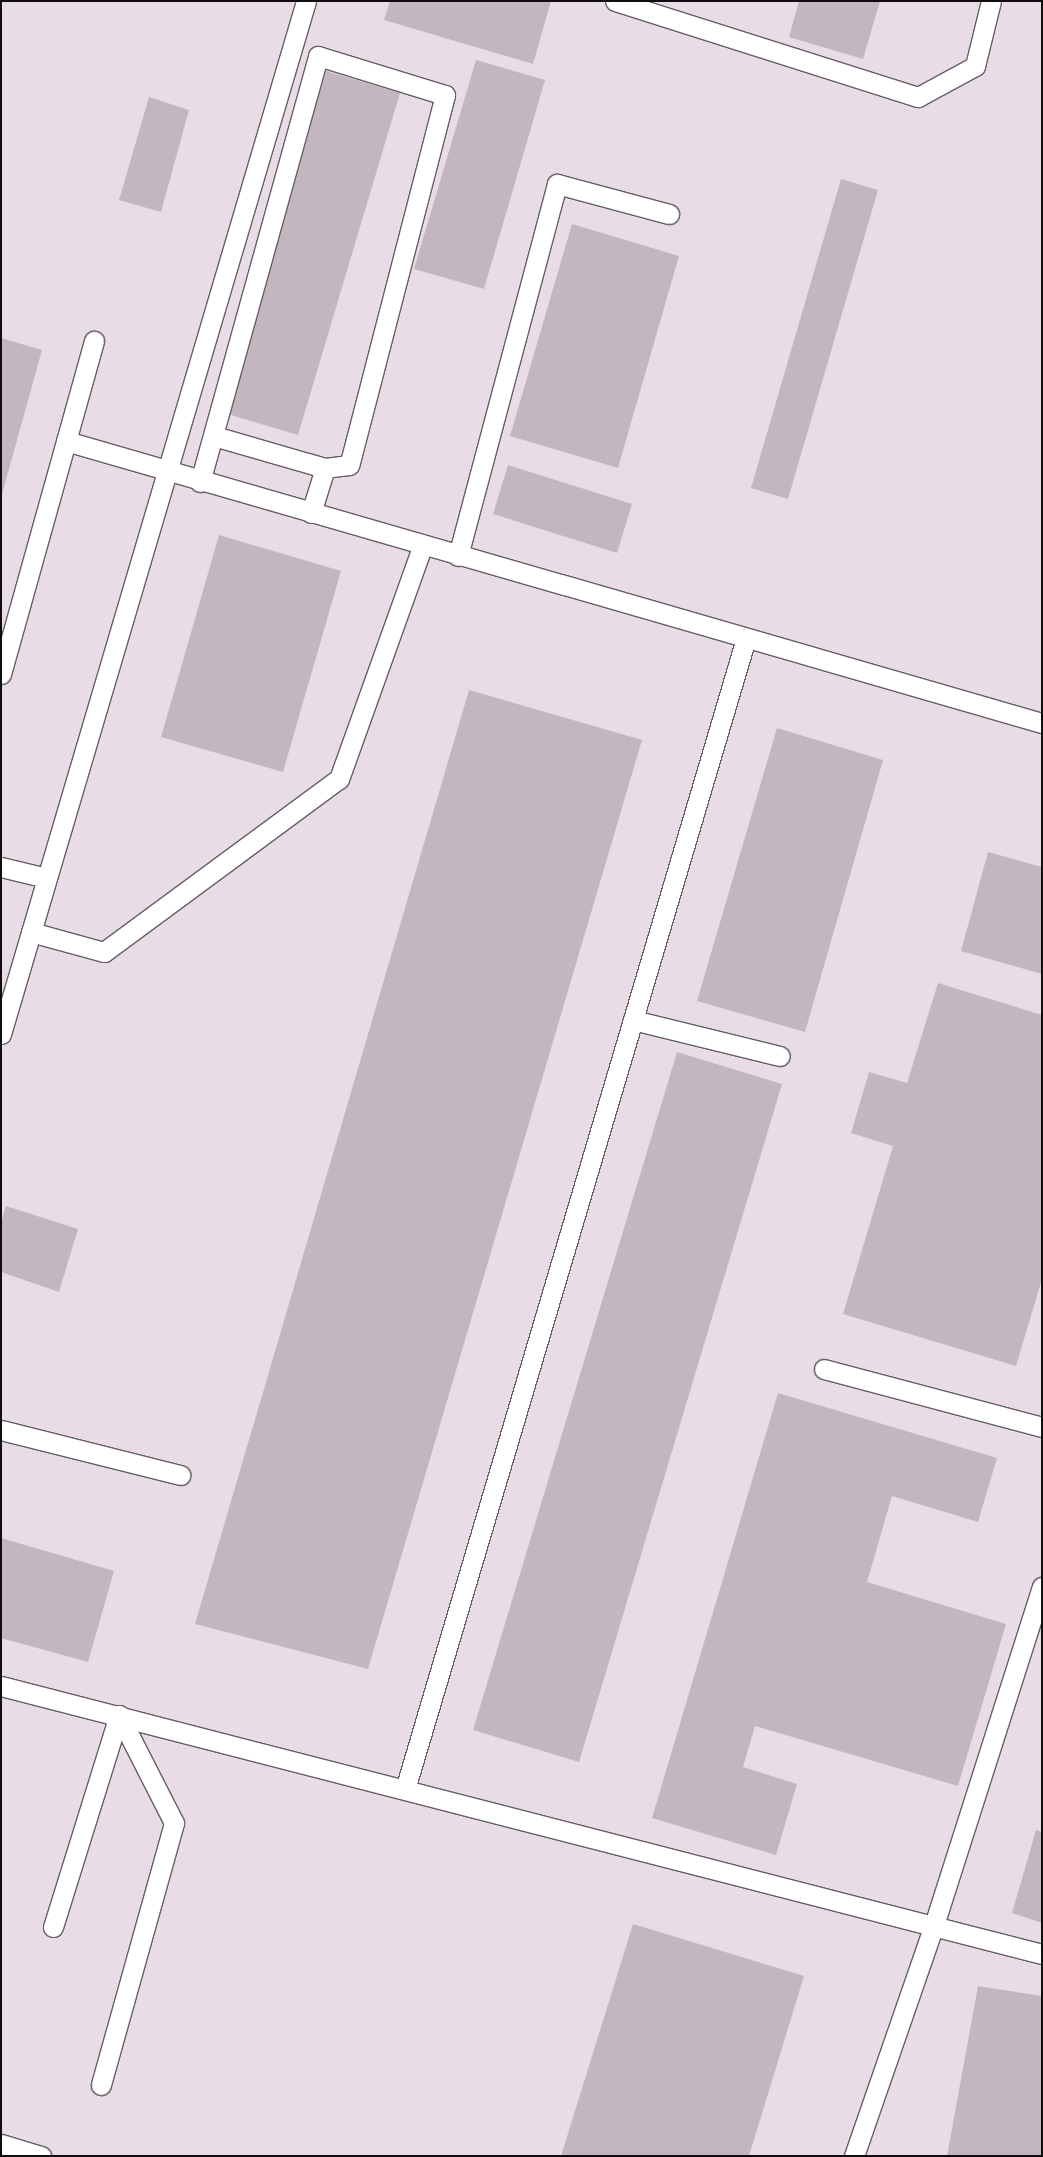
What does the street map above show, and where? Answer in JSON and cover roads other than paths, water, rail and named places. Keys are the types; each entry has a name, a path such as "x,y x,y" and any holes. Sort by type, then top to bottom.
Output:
{"lane":[{"path":"1,1034 170,472 306,1"},
{"path":"614,1 918,97 975,66 991,1"},
{"path":"200,482 318,56 445,95 349,464 325,468 214,436"},
{"path":"458,556 557,184 669,214"},
{"path":"1,674 94,341"},
{"path":"66,441 200,482 1042,723"},
{"path":"311,513 325,468"},
{"path":"31,932 104,952 340,779 423,546"},
{"path":"406,1786 746,638"},
{"path":"1,866 47,878"},
{"path":"633,1020 780,1056"},
{"path":"824,1369 1042,1427"},
{"path":"1,1430 180,1475"},
{"path":"854,2156 934,1925 1042,1587"},
{"path":"1,1686 406,1786 1042,1954"},
{"path":"53,1927 119,1715"},
{"path":"102,2085 174,1823 119,1715"},
{"path":"1,2144 41,2156"}]}
